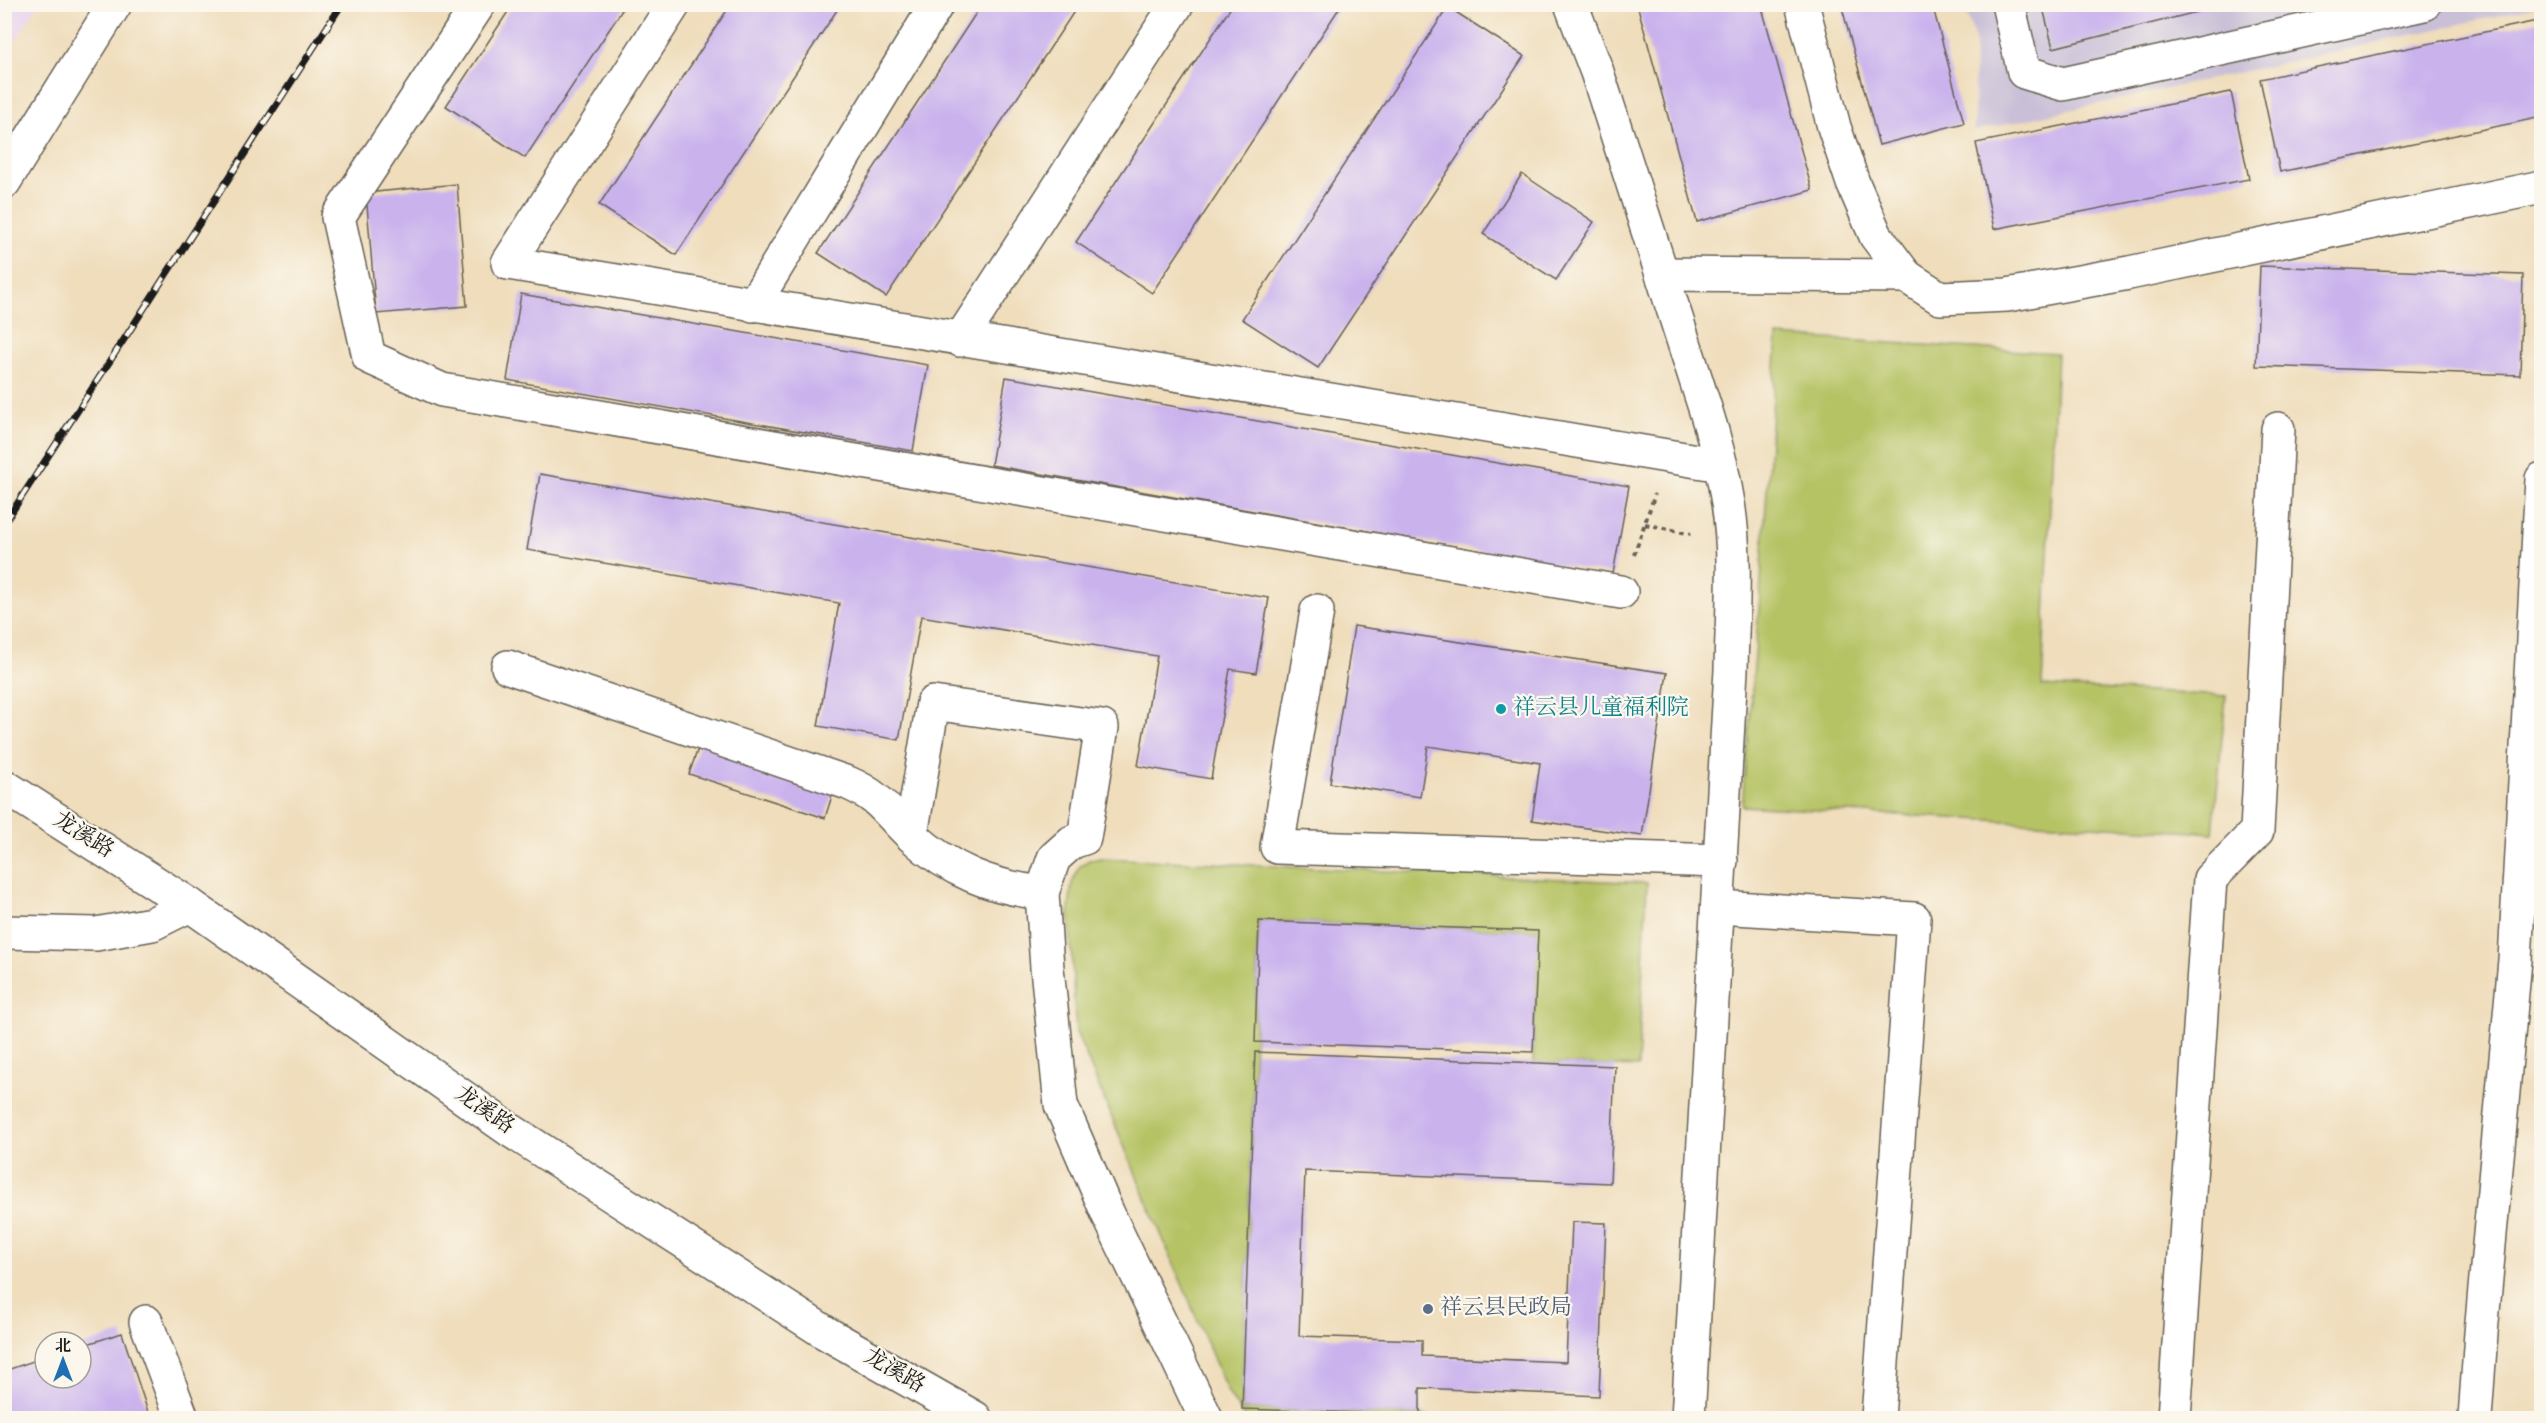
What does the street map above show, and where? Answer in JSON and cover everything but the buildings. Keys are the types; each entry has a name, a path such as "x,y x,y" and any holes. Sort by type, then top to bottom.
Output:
{"street":[{"path":"4,182 116,4"},
{"path":"479,4 338,217 369,357 442,390 1621,592"},
{"path":"674,4 508,263 1720,465"},
{"path":"753,305 937,4"},
{"path":"1572,4 1597,72 1714,438 1729,504 1733,571 1719,907 1688,1419"},
{"path":"1802,4 1834,127 1853,183 1876,236 1906,276 1940,298 2007,295 2129,273 2541,187"},
{"path":"2008,4 2024,72 2063,84 2424,4"},
{"path":"960,340 1169,8"},
{"path":"1662,274 1906,276"},
{"path":"2174,1419 2210,879 2257,831 2278,429"},
{"path":"2475,1419 2515,960 2541,479"},
{"path":"1317,611 1277,847 1721,861"},
{"path":"508,668 865,790 882,803 911,836 956,867 981,880 1009,889 1042,893"},
{"path":"911,836 933,703 1102,727 1084,838 1072,842 1053,858 1042,893 1061,1105 1108,1214 1206,1419"},
{"name":"龙溪路","path":"4,786 190,904 510,1130 826,1333 975,1419"},
{"path":"4,932 96,933 152,924 190,904"},
{"path":"1719,907 1914,919 1878,1419"},
{"path":"146,1322 182,1419"}],"path":[{"path":"1621,592 1669,456"}],"shaded area":[{"path":"2541,4 2542,6 1974,131 1975,40 1964,5"},
{"path":"4,5 38,5 5,57"}],"green space":[{"path":"1777,336 2057,353 2042,686 2226,696 2213,833 1742,806 1760,596"},
{"path":"1101,858 1647,883 1638,1067 1533,1063 1537,931 1259,921 1242,1409 1420,1415 1434,1418 1245,1418 1228,1393 1076,1032 1069,910 1072,883 1079,867 1089,860"}],"railway":[{"path":"4,524 342,4"}],"place":[{"name":"祥云县儿童福利院","path":"1501,709"},
{"name":"祥云县民政局","path":"1428,1309"}]}
